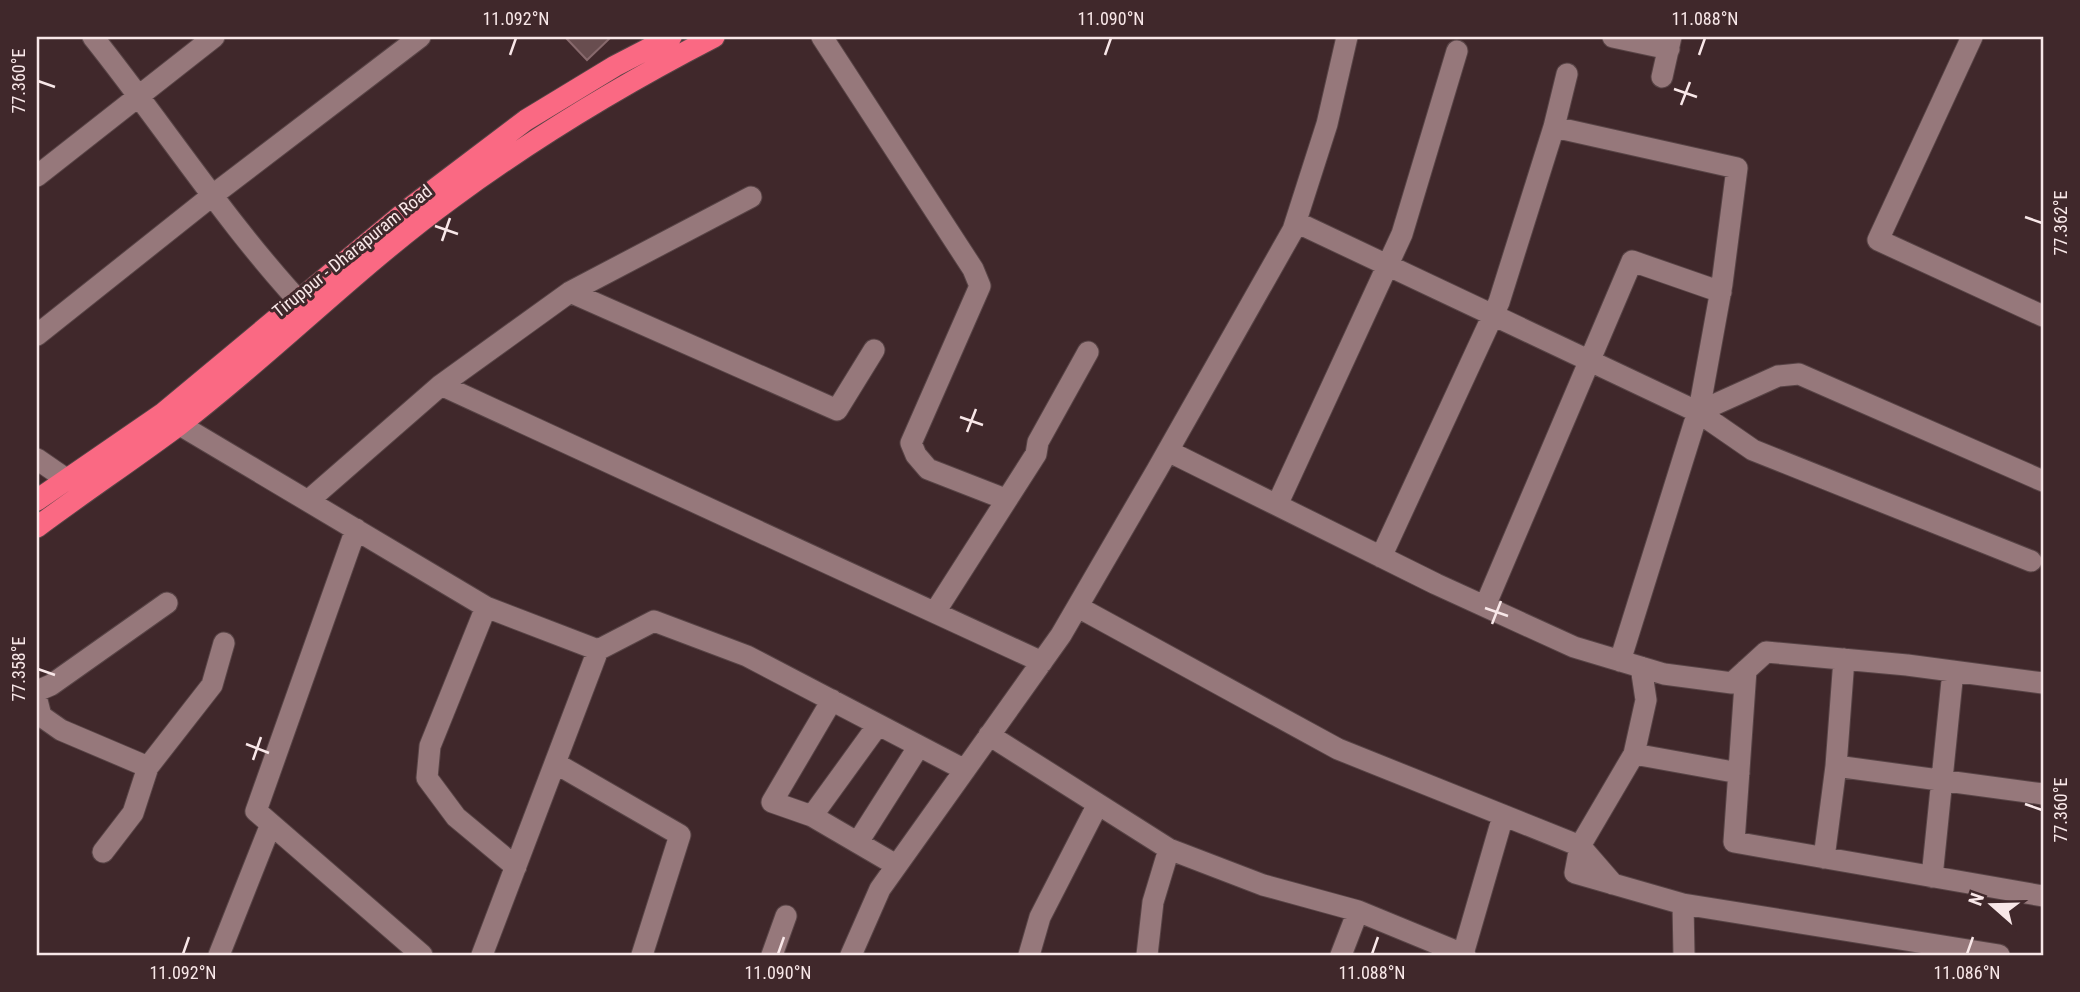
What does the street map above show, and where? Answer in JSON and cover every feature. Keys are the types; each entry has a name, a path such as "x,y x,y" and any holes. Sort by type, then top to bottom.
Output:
{"highway":[{"path":"304,307 411,207 526,120 615,66 671,37"},
{"name":"Tiruppur - Dharapuram Road","path":"37,527 304,307 451,198 551,130 714,37"},
{"path":"37,500 66,479 171,419"}],"street":[{"path":"93,37 140,95 213,195 304,307"},
{"path":"37,176 214,37"},
{"path":"37,335 213,195 420,37"},
{"path":"822,37 973,269 980,286 911,443 916,455 928,469 1005,499"},
{"path":"851,955 880,889 1042,662 1078,607 1296,222 1327,124 1347,37"},
{"path":"1613,37 1670,43 1662,77"},
{"path":"1972,37 1878,240 2043,316"},
{"path":"1277,505 1402,234 1457,51"},
{"path":"1381,556 1493,315 1554,127 1567,74"},
{"path":"1554,127 1737,168 1721,292 1698,412 1631,664 1646,700 1634,754 1580,846 1575,873 1683,904 1999,955"},
{"path":"308,500 441,385 569,292 751,197"},
{"path":"1296,222 1698,412 1754,450 2031,561"},
{"path":"1485,606 1632,261 1721,292"},
{"path":"569,292 837,410 874,350"},
{"path":"935,612 1035,454 1038,442 1088,352"},
{"path":"1698,412 1778,376 1799,374 2043,481"},
{"path":"441,385 1042,662"},
{"path":"171,419 486,607 598,650"},
{"path":"1168,451 1574,647 1664,674 1732,683 1766,652 2043,682"},
{"path":"37,459 66,479"},
{"path":"356,529 256,811 422,955"},
{"path":"37,691 51,685 167,603"},
{"path":"486,607 430,746 428,778 456,817 516,867"},
{"path":"1078,607 1338,749 1580,846"},
{"path":"482,955 598,650 654,621 747,656 965,769"},
{"path":"103,852 133,813 148,768 212,685 225,643"},
{"path":"1824,858 1836,766 1844,659"},
{"path":"1746,670 1734,842 2043,896"},
{"path":"1933,877 1953,671"},
{"path":"37,700 41,716 61,730 148,768"},
{"path":"832,700 772,802 812,816 896,865"},
{"path":"812,816 878,725"},
{"path":"989,735 1169,849 1263,884 1358,911 1464,955 1503,816"},
{"path":"858,842 919,746"},
{"path":"1634,754 1738,773"},
{"path":"555,763 681,835 642,955"},
{"path":"1836,766 2043,794"},
{"path":"1029,955 1040,917 1098,804"},
{"path":"219,955 271,824"},
{"path":"1147,955 1153,902 1169,849"},
{"path":"1683,904 1684,955"},
{"path":"1341,955 1358,911"},
{"path":"772,955 786,916"}],"building":[{"path":"565,37 607,37 609,39 587,60"}]}
